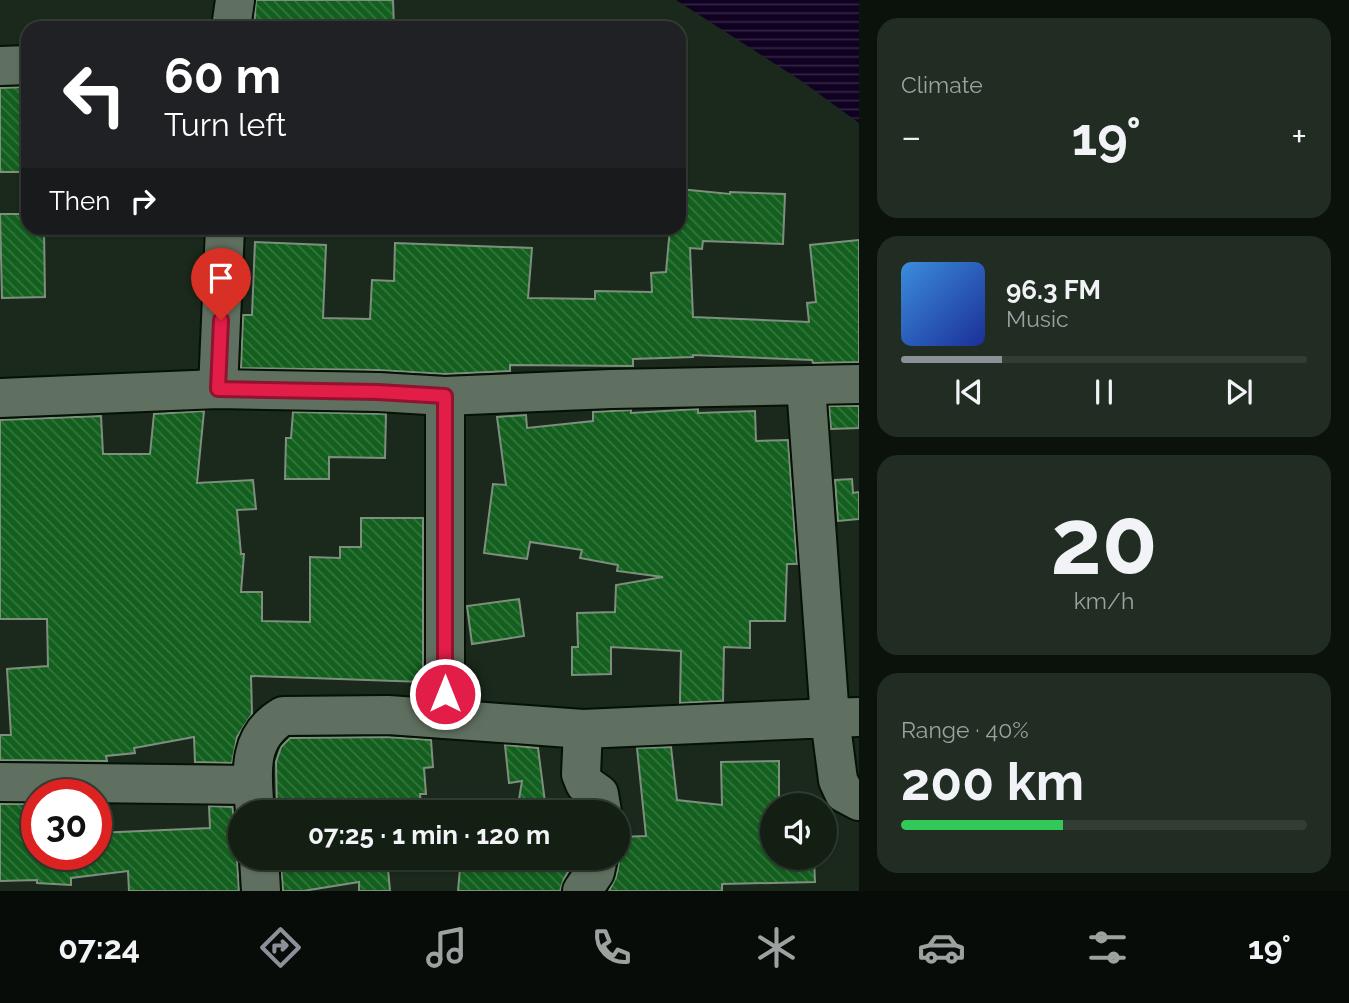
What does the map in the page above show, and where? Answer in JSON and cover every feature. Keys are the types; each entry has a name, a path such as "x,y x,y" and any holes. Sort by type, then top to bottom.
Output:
{"street":[{"path":"232,21 234,0"},
{"path":"0,66 21,65"},
{"path":"218,389 225,235"},
{"path":"0,398 218,389 445,396 611,389 859,384"},
{"path":"806,386 845,717 838,780 844,793 859,801"},
{"path":"445,396 445,719"},
{"path":"0,782 254,798 255,747 272,723 283,716 388,715 583,729 845,717"},
{"path":"583,729 580,774 585,784 599,794 600,800"},
{"path":"260,870 261,891"},
{"path":"582,891 595,870"}],"shaded area":[{"path":"676,0 859,0 859,123 800,80"}],"building":[{"path":"256,0 393,0 394,21 254,21"},
{"path":"21,87 21,172 0,172 0,88"},
{"path":"686,190 730,194 785,194 783,244 703,241 702,249 690,248 693,317 809,322 807,303 816,302 810,245 859,240 859,362 813,363 812,360 693,355 633,359 633,366 510,365 510,371 445,374 241,368 243,315 252,315 255,242 326,245 323,318 370,319 372,280 394,281 395,243 532,248 528,298 595,299 595,291 652,292 651,273 666,272 669,235 686,235"},
{"path":"0,214 21,214 21,235 44,235 45,297 2,298"},
{"path":"829,406 859,406 859,428 831,429"},
{"path":"698,409 698,413 755,411 756,441 788,440 797,564 787,564 785,621 750,621 750,648 724,647 723,701 680,703 681,651 611,647 611,674 572,675 572,647 578,647 577,613 615,612 616,585 663,577 617,571 618,565 580,558 582,550 530,542 527,559 484,553 493,484 506,485 497,417 526,415 527,428 593,421 593,412"},
{"path":"204,411 197,483 253,480 256,509 237,510 241,554 244,554 241,592 262,592 262,621 310,622 310,557 340,558 340,547 361,547 361,518 423,518 423,682 251,676 252,714 237,737 232,763 195,762 194,737 134,748 135,753 106,756 107,761 0,760 0,735 11,735 7,669 48,666 47,619 0,619 0,420 101,416 103,454 150,454 154,414"},
{"path":"293,412 386,414 385,458 329,457 329,479 285,479 286,438 291,438"},
{"path":"852,479 853,493 859,492 859,519 838,521 835,480"},
{"path":"519,599 524,636 472,644 467,606"},
{"path":"387,737 431,740 433,767 424,768 426,794 420,794 421,800 277,800 276,762 281,747 290,738"},
{"path":"505,745 538,748 545,800 519,800 522,781 509,783"},
{"path":"671,747 677,800 722,805 721,762 779,761 779,793 760,793 760,870 814,870 815,882 722,884 722,891 609,891 618,870 630,870 630,837 646,836 637,748"},
{"path":"0,804 21,804 21,870 112,870 112,832 210,828 209,806 228,807 228,870 238,870 239,891 129,891 128,871 71,878 71,885 37,883 37,880 0,881"},
{"path":"281,870 388,870 390,891 359,891 359,882 303,891 283,891"},
{"path":"460,870 569,870 560,891 458,891"}],"route":[{"path":"221,320 218,389 445,396 445,694"}]}
